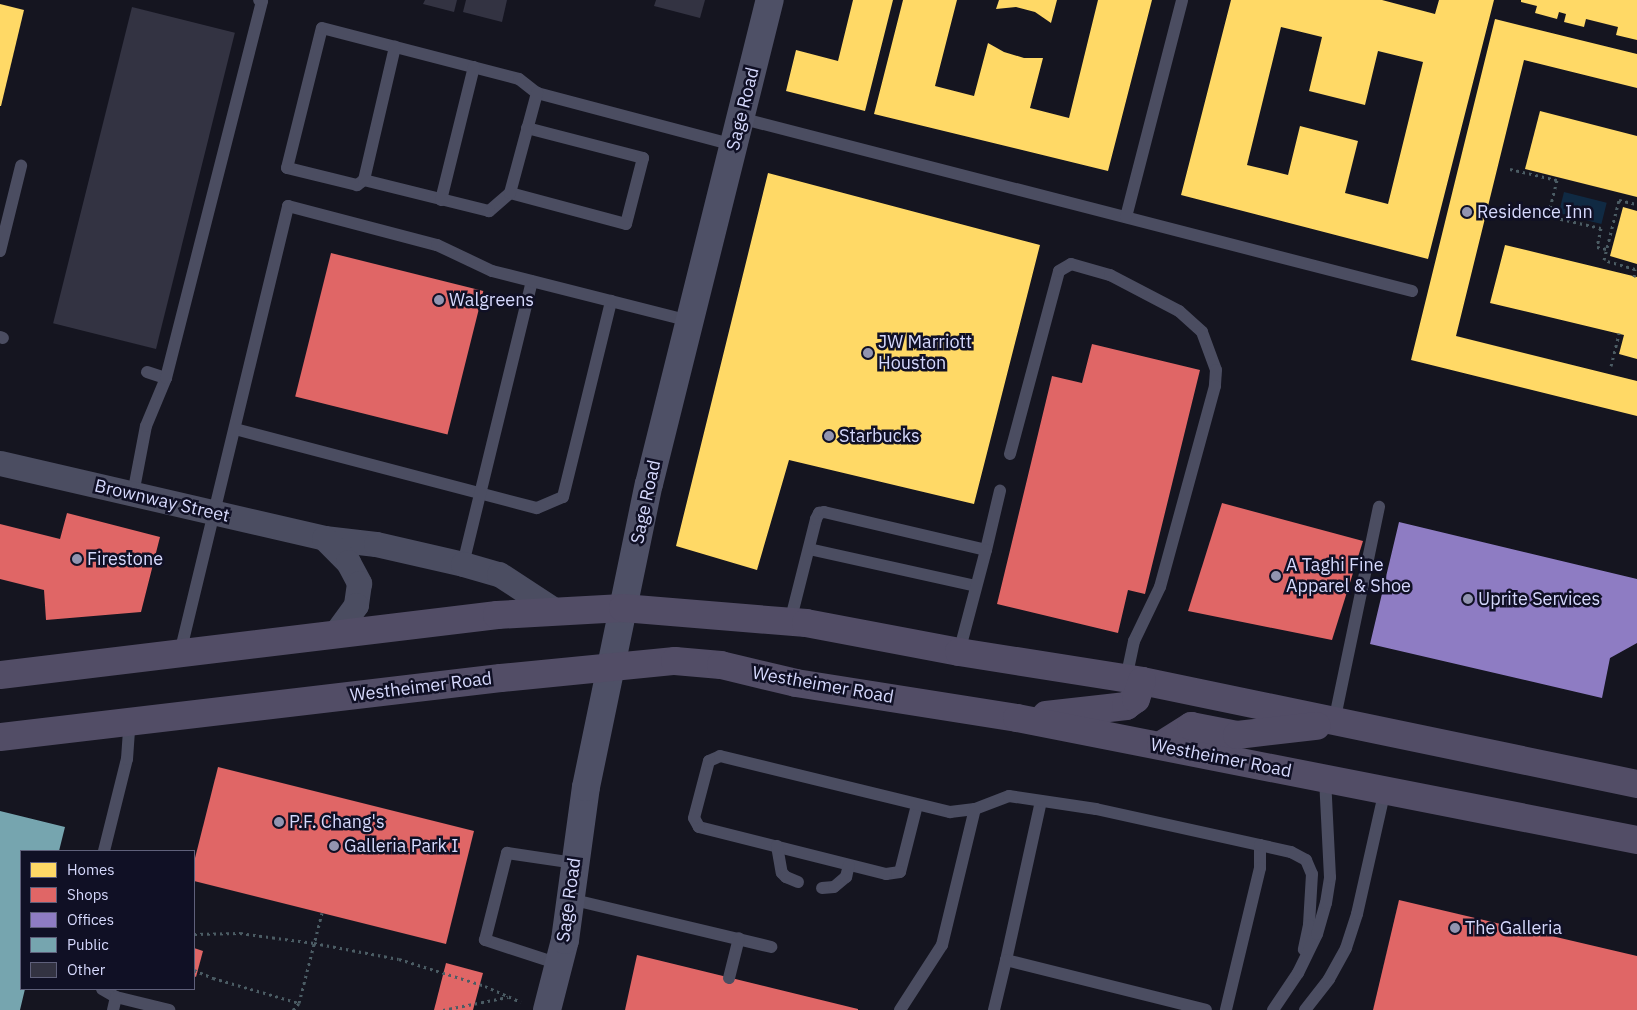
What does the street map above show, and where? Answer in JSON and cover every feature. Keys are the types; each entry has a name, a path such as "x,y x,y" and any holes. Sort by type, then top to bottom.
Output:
{"main road":[{"name":"Sage Road","path":"538,1007 559,964 565,940 586,787 649,484 770,0"},
{"path":"0,675 497,614 623,608 806,623 959,652 1134,680 1637,784"},
{"name":"Westheimer Road","path":"0,737 130,720 611,666 675,661 721,665 796,683 1018,718 1637,840"},
{"path":"1018,718 1126,706 1136,699 1134,680"},
{"path":"1161,745 1191,726 1236,735 1336,722"}],"street":[{"name":"Brownway Street","path":"0,463 324,538 376,544 463,564 499,574 557,612"},
{"path":"324,538 348,562 359,583 356,606 335,634"}],"lane":[{"path":"133,494 146,426 166,378 262,1 259,0"},
{"path":"1126,217 1182,0"},
{"path":"395,47 364,180 357,185 288,168 322,28 519,79 537,93 734,145"},
{"path":"441,200 474,67"},
{"path":"364,180 488,211 510,194 537,93"},
{"path":"740,118 1412,291"},
{"path":"510,194 626,224 643,158 527,128"},
{"path":"0,251 21,166"},
{"path":"180,653 288,206 438,245 492,271 690,321"},
{"path":"1010,454 1059,271 1071,264 1088,267 1110,275 1179,311 1202,332 1216,370 1215,386 1160,587 1134,641 1134,680"},
{"path":"463,564 532,281"},
{"path":"235,428 536,508 563,497 611,301"},
{"path":"147,372 166,378"},
{"path":"959,652 1000,491"},
{"path":"1336,722 1379,507"},
{"path":"790,622 819,513 824,512 986,550"},
{"path":"809,549 976,586"},
{"path":"104,850 127,759 130,720"},
{"path":"917,805 900,872 886,874 699,827 694,818 709,761 720,756 950,812 975,808 1009,796 1096,809 1291,852 1306,860 1312,874 1309,925 1298,973"},
{"path":"1273,1010 1298,973 1317,934 1327,894 1330,878 1325,778"},
{"path":"1305,1010 1329,979 1346,948 1356,914 1385,790"},
{"path":"994,1010 1041,801"},
{"path":"900,1010 942,945 975,808"},
{"path":"1226,1010 1260,868 1260,845"},
{"path":"777,846 782,873 786,877 798,882"},
{"path":"559,964 485,940 507,853 575,864"},
{"path":"822,888 834,887 846,877 849,865"},
{"path":"570,899 770,946"},
{"path":"729,978 739,938"},
{"path":"1006,960 1206,1010"},
{"path":"103,990 115,1004 169,1010"}],"path":[{"path":"1510,169 1557,180 1548,216 1601,228 1597,247 1607,249"},
{"path":"1634,277 1635,269 1604,260 1619,200 1637,204"},
{"path":"1611,366 1619,334"},
{"path":"293,1010 299,1003 322,913"},
{"path":"195,934 240,933 314,942 399,959 485,986 538,1007"},
{"path":"195,970 213,978 299,1003"},
{"path":"442,1010 510,997"}],"water":[{"path":"1564,192 1607,203 1601,224 1559,213"}],"building: Homes":[{"path":"853,0 893,0 865,111 786,91 796,50 838,61"},
{"path":"903,0 957,0 935,86 974,96 988,43 1004,52 1024,58 1043,58 1030,108 1069,118 1098,0 1152,0 1108,171 874,114"},
{"path":"999,0 1057,0 1051,23 1035,12 1016,7 996,9"},
{"path":"1231,0 1382,0 1435,14 1439,0 1494,0 1428,259 1181,195","holes":["1281,27 1322,37 1309,91 1365,105 1378,51 1423,62 1388,204 1345,193 1358,141 1300,126 1288,175 1247,165"]},
{"path":"1521,0 1637,0 1637,40 1616,35 1618,27 1586,19 1584,27 1564,22 1566,14 1559,12 1557,19 1535,13 1537,6 1521,2"},
{"path":"0,4 24,10 1,106 0,106"},
{"name":"Residence Inn","path":"1495,19 1637,54 1637,88 1524,60 1456,336 1637,381 1637,416 1411,360"},
{"name":"Residence Inn","path":"1540,111 1637,136 1637,197 1525,169"},
{"name":"JW Marriott Houston","path":"768,173 1040,245 974,504 789,460 757,570 676,546"},
{"name":"Residence Inn","path":"1623,207 1637,211 1637,264 1610,256"},
{"name":"Residence Inn","path":"1505,245 1637,277 1637,359 1619,354 1624,335 1490,303"}],"building: Shops":[{"name":"Walgreens","path":"331,253 483,291 448,435 295,397"},
{"path":"1092,344 1200,370 1145,594 1128,590 1118,633 997,604 1052,376 1082,383"},
{"name":"A Taghi Fine Apparel & Shoe","path":"1222,503 1363,541 1332,640 1188,611"},
{"name":"Firestone","path":"67,513 160,537 141,612 46,620 44,590 0,579 0,524 60,539"},
{"name":"Galleria Park I","path":"218,767 474,831 446,944 195,881 195,858"},
{"name":"The Galleria","path":"1399,900 1637,956 1637,1010 1373,1010"},
{"path":"195,948 203,951 195,976"},
{"path":"637,955 858,1009 858,1010 625,1010"},
{"path":"446,963 483,973 473,1010 434,1010"}],"building: Offices":[{"path":"1399,522 1637,579 1637,643 1610,658 1602,698 1370,644"}],"building: Public":[{"path":"0,811 65,827 59,850 20,850 20,990 25,990 20,1010 0,1010"}],"building: Other":[{"path":"425,0 457,0 454,12 423,4"},
{"path":"466,0 507,0 502,22 463,12"},
{"path":"656,0 705,0 700,18 654,6"},
{"path":"132,7 235,33 156,349 53,323"}],"place":[{"name":"Residence Inn","path":"1467,212"},
{"name":"Walgreens","path":"439,300"},
{"name":"JW Marriott Houston","path":"868,353"},
{"name":"Starbucks","path":"829,436"},
{"name":"Firestone","path":"77,559"},
{"name":"A Taghi Fine Apparel & Shoe","path":"1276,576"},
{"name":"Uprite Services","path":"1468,599"},
{"name":"P.F. Chang's","path":"279,822"},
{"name":"Galleria Park I","path":"334,846"},
{"name":"The Galleria","path":"1455,928"}]}
